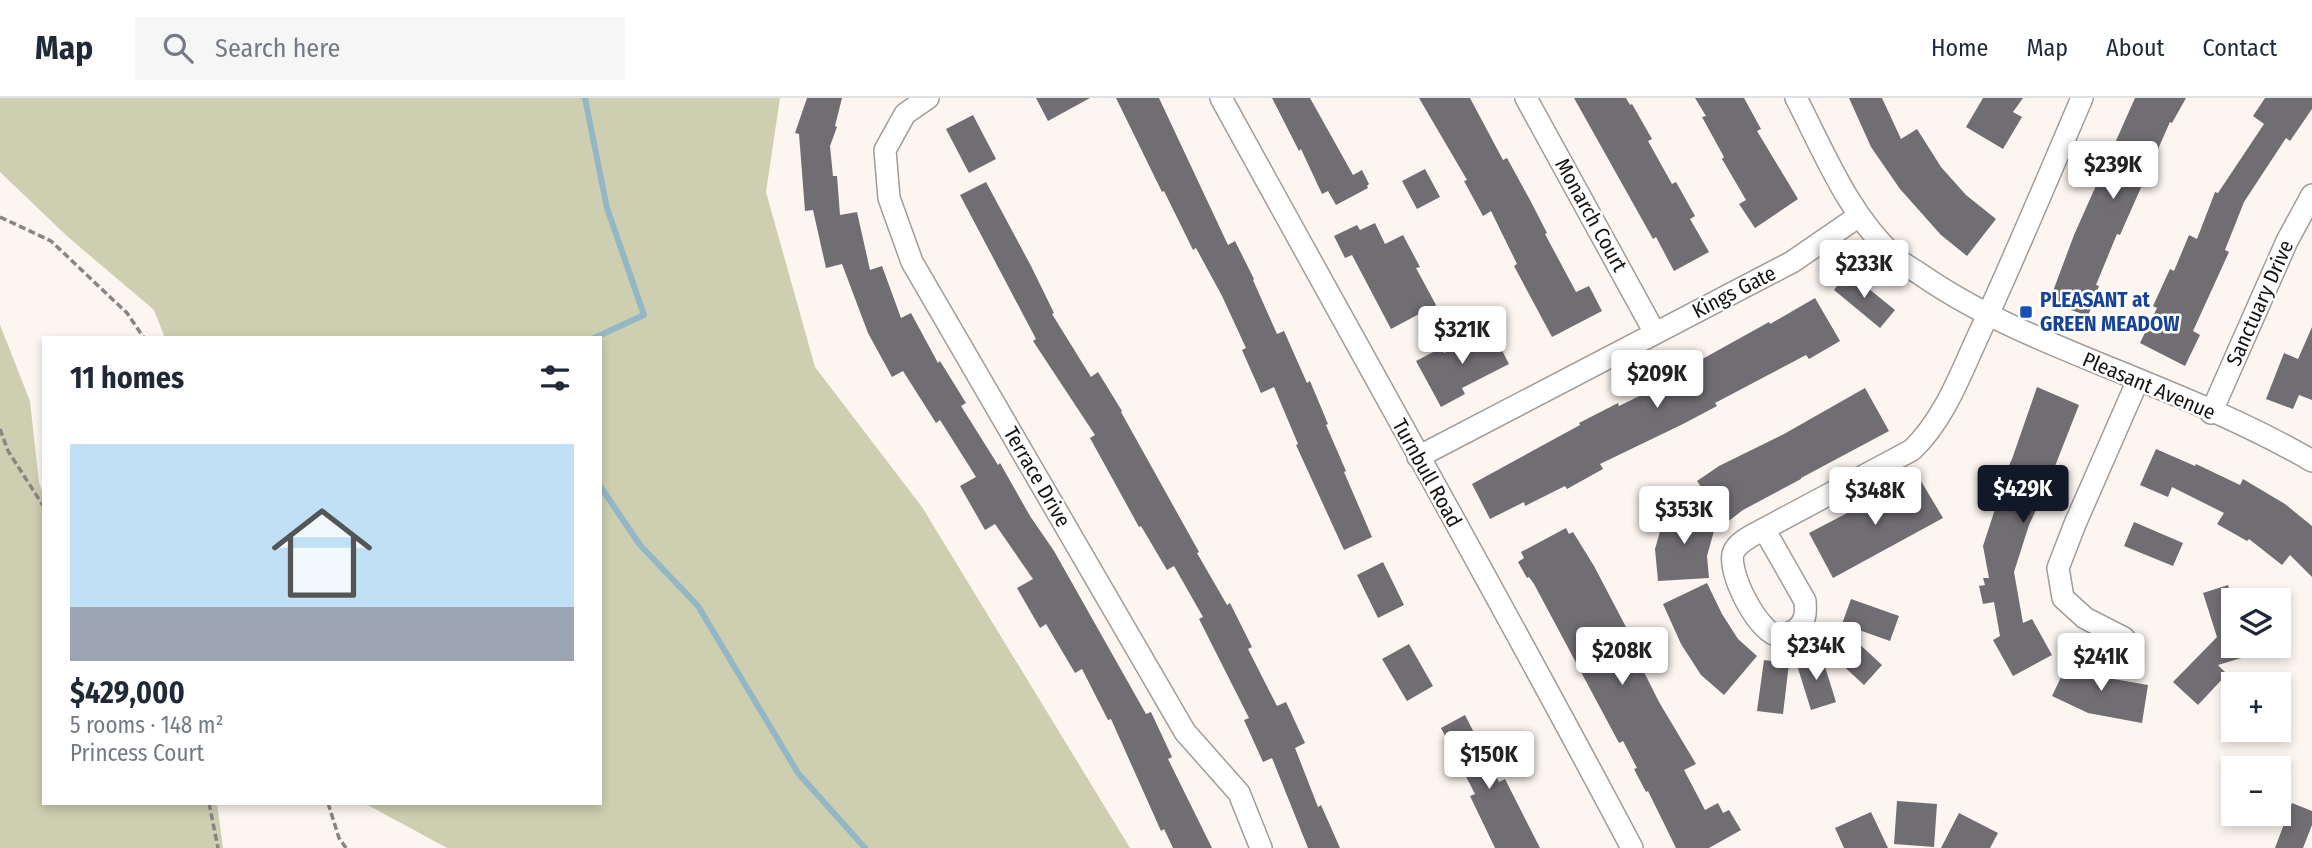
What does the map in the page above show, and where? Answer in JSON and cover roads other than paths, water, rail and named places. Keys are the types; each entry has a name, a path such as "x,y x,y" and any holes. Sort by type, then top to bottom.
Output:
{"street":[{"name":"Terrace Drive","path":"928,98 905,114 885,150 889,198 912,262 1185,732 1239,793 1261,848"},
{"name":"Turnbull Road","path":"1221,98 1543,680 1632,848"},
{"name":"Monarch Court","path":"1527,98 1656,332"},
{"name":"Pleasant Avenue","path":"1796,98 1836,178 1860,216 1894,256 1988,316 2211,412 2312,461"},
{"path":"1764,528 1805,601 1806,612 1802,625 1793,632 1780,636 1770,633 1760,623 1737,584 1732,568 1732,555 1739,544 1764,528 1912,450 1929,433 1943,411 1988,316 2082,98"},
{"name":"Sanctuary Drive","path":"2211,412 2287,241 2312,195"},
{"name":"Kings Gate","path":"1418,457 1792,262 1860,216"},
{"path":"2124,638 2085,618 2063,598 2058,568 2138,380"}],"waterway":[{"path":"585,98 607,208 644,315 598,336"},
{"path":"602,489 640,545 698,606 798,773 865,848"}],"place":[{"name":"PLEASANT at GREEN MEADOW","path":"2026,312"}]}
